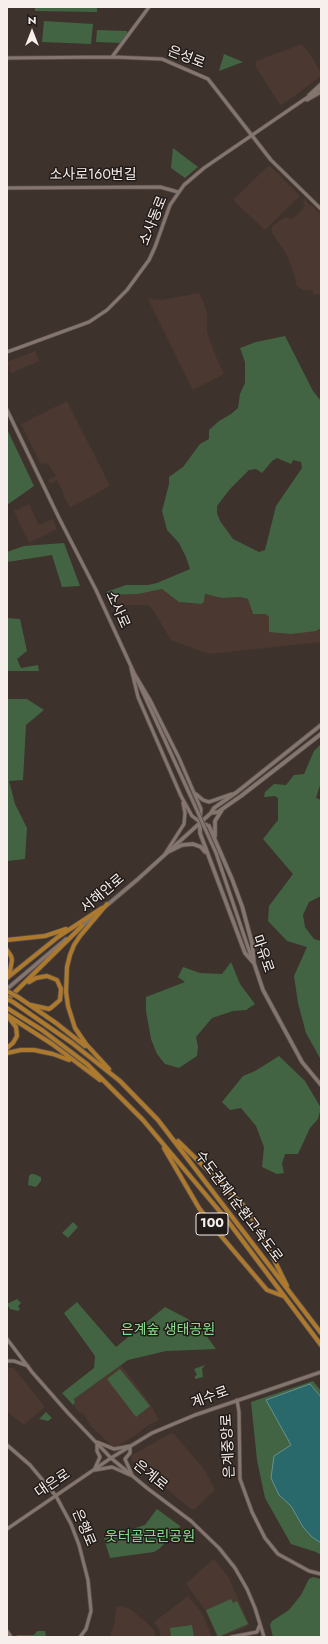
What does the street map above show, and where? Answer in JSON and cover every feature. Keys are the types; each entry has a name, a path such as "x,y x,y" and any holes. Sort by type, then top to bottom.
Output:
{"highway":[{"path":"7,977 58,937 107,904"},
{"path":"98,1059 79,1035 72,1019 66,992 66,976 70,955 74,945 107,904"},
{"path":"7,940 45,936 58,933 86,919"},
{"path":"7,1000 82,926"},
{"path":"7,950 12,960 7,977"},
{"path":"19,989 32,980 42,976 52,977 59,984 61,994 60,1000 56,1005 48,1008 28,1004"},
{"path":"7,990 80,1042 120,1081"},
{"name":"수도권제1순환고속도로","path":"7,1000 13,1002 72,1043 120,1081 169,1134 245,1207 263,1237 290,1293"},
{"name":"수도권제1순환고속도로","path":"7,1008 70,1050 87,1064 158,1137 227,1220 320,1343"},
{"path":"7,1016 34,1032 111,1087"},
{"path":"7,1016 14,1023 17,1032 16,1040 7,1048"},
{"path":"7,1052 34,1050 53,1054 75,1062"},
{"name":"수도권제1순환고속도로","path":"169,1134 321,1333"},
{"name":"수도권제1순환고속도로","path":"158,1137 199,1208 216,1230 267,1290 283,1296"}],"main road":[{"name":"서해안로","path":"7,990 138,879 211,813 214,808 321,725"},
{"name":"서해안로","path":"211,813 218,812 225,808 321,734"},
{"path":"215,839 215,821 225,808"},
{"path":"201,821 209,826 242,906 252,943 254,963 245,953 200,833 201,821"},
{"path":"164,854 187,843 197,845 204,850 214,869"},
{"name":"마유로","path":"254,963 263,990 291,1043 302,1062 321,1085"}],"street":[{"path":"112,57 149,7"},
{"name":"은성로","path":"7,58 112,57 162,59 208,79 271,160 321,209"},
{"path":"294,107 321,84"},
{"name":"소사동로","path":"7,352 89,322 102,314 116,302 134,282 149,260 168,210 178,192 204,168 321,88"},
{"path":"294,107 321,92"},
{"name":"소사로160번길","path":"7,188 160,187 178,192"},
{"name":"소사로","path":"7,410 59,518 98,594 201,821"},
{"path":"131,668 150,700 201,808 201,821 192,816 181,796 138,697 131,668"},
{"path":"193,791 199,797 209,802 236,792"},
{"path":"164,854 184,824 185,813 181,796"},
{"name":"마유로","path":"201,821 216,853 254,963"},
{"name":"은계로","path":"7,1339 68,1413 111,1458 191,1521 220,1548 235,1568 247,1589 264,1637"},
{"path":"7,1361 14,1361 28,1366"},
{"name":"계수로","path":"111,1458 130,1446 172,1424 237,1400 321,1372"},
{"name":"은계중앙로","path":"237,1400 240,1479 252,1512 266,1538 278,1554 309,1572 321,1574"},
{"path":"94,1470 100,1460 99,1453 96,1451 97,1442 114,1449 130,1446 130,1453 125,1458 132,1475"},
{"name":"은행로","path":"7,1445 30,1465 56,1496 75,1534 87,1572 91,1611 86,1629 80,1637"},
{"name":"대은로","path":"7,1529 111,1458"},
{"path":"94,1470 112,1468 132,1475"},
{"path":"231,1637 258,1632 260,1624"},
{"path":"7,1631 11,1637"}],"shaded area":[{"path":"302,44 312,57 321,73 321,76 280,105 256,67 256,61"},
{"path":"268,166 270,166 300,196 265,230 235,202 234,199"},
{"path":"304,198 309,205 313,206 321,215 321,292 319,294 313,294 313,290 303,290 297,286 292,268 285,252 272,233 271,229 285,217 293,219 305,206 303,202"},
{"path":"199,293 207,314 207,332 224,374 193,390 148,299 162,300"},
{"path":"35,351 39,361 11,373 7,362"},
{"path":"67,401 110,486 70,508 57,480 50,484 48,480 56,476 47,463 41,465 21,424"},
{"path":"29,504 39,525 53,519 57,529 29,543 14,511"},
{"path":"162,589 175,599 185,603 201,604 204,602 205,594 222,598 240,597 248,599 252,612 266,614 269,617 316,631 321,628 321,642 208,654 171,640 153,610 148,605 118,605 115,607 110,595 138,594"},
{"path":"121,1365 149,1402 159,1420 147,1426 116,1447 112,1446 91,1426 83,1413 79,1412 73,1405 75,1404 74,1399"},
{"path":"8,1368 14,1368 45,1407 24,1425 7,1412"},
{"path":"171,1433 175,1435 204,1469 215,1490 195,1509 191,1509 131,1460 132,1455"},
{"path":"213,1559 229,1578 249,1624 247,1627 222,1637 217,1637 205,1610 186,1584"},
{"path":"188,1596 202,1613 212,1637 161,1637 159,1629 154,1622"},
{"path":"122,1606 130,1609 147,1623 154,1630 156,1637 110,1637 114,1625 116,1609 117,1607"}],"green space":[{"path":"35,7 97,7 97,12 35,11"},
{"path":"44,21 93,24 91,44 42,42"},
{"path":"97,30 127,31 127,37 123,43 96,42"},
{"path":"224,54 243,62 219,71"},
{"path":"173,148 198,167 185,178 171,168"},
{"path":"285,336 313,391 321,401 321,628 316,631 291,634 269,632 269,617 266,614 253,614 248,599 240,597 222,598 205,594 204,602 201,604 179,602 162,589 138,594 106,594 106,592 126,585 148,585 157,583 190,569 179,543 167,530 162,511 169,484 169,477 183,467 200,444 209,439 209,430 238,408 240,394 245,383 245,362 240,348 256,342","holes":["277,458 291,464 293,460 301,462 302,468 276,506 265,550 259,552 233,539 220,521 217,513 217,506 230,489 249,470 256,469 262,473 272,461"]},
{"path":"7,429 34,486 7,505"},
{"path":"64,543 80,586 62,587 52,555 7,562 7,552 24,546"},
{"path":"7,618 20,619 27,651 17,659 21,668 38,665 39,671 7,671"},
{"path":"7,699 27,699 44,710 26,725 23,780 9,781 15,804 27,828 25,859 7,861"},
{"path":"321,744 321,782 316,798 321,800 321,896 309,902 303,915 305,927 314,939 321,941 321,1060 306,1033 298,1003 294,976 307,947 287,941 268,921 269,906 293,874 263,839 278,820 278,798 275,796 264,797 265,792 274,784 286,785 294,775 304,774 314,751"},
{"path":"231,962 240,984 255,1004 246,1010 233,1011 212,1018 196,1037 198,1047 197,1056 179,1068 165,1064 157,1054 151,1039 146,1011 146,997 185,982 178,977 183,967 200,973 222,974"},
{"path":"279,1056 305,1081 321,1108 318,1119 310,1128 298,1154 285,1154 282,1164 284,1173 277,1174 262,1167 264,1147 256,1126 241,1108 230,1110 222,1102 243,1076 255,1071"},
{"path":"31,1174 41,1177 41,1181 36,1187 28,1185 29,1176"},
{"path":"73,1222 78,1227 68,1238 62,1233"},
{"path":"17,1299 21,1303 18,1306 20,1309 18,1311 10,1309 7,1304"},
{"name":"은계숲 생태공원","path":"77,1302 116,1347 165,1307 188,1319 205,1334 216,1349 166,1351 128,1360 74,1399 75,1403 73,1405 62,1393 94,1368 95,1356 64,1313"},
{"path":"205,1365 202,1369 203,1377 195,1379 195,1376 197,1375 194,1369"},
{"path":"120,1369 150,1406 136,1417 107,1379"},
{"path":"313,1381 321,1391 321,1555 291,1544 265,1498 257,1460 251,1402"},
{"path":"46,1412 52,1418 48,1421 39,1419"},
{"name":"웃터골근린공원","path":"157,1509 180,1527 159,1549 154,1552 110,1558 104,1538 145,1525"},
{"path":"313,1577 321,1579 321,1637 273,1637 270,1625 272,1621 289,1610 301,1595 309,1579"},
{"path":"231,1599 233,1603 237,1601 248,1624 218,1637 206,1610"},
{"path":"192,1625 194,1637 171,1637 170,1628"},
{"path":"37,1631 45,1631 46,1636 60,1637 18,1637 16,1635 34,1635"}],"water":[{"path":"310,1384 321,1397 321,1543 312,1537 303,1527 291,1506 279,1495 271,1478 274,1456 291,1445 266,1400"}]}
